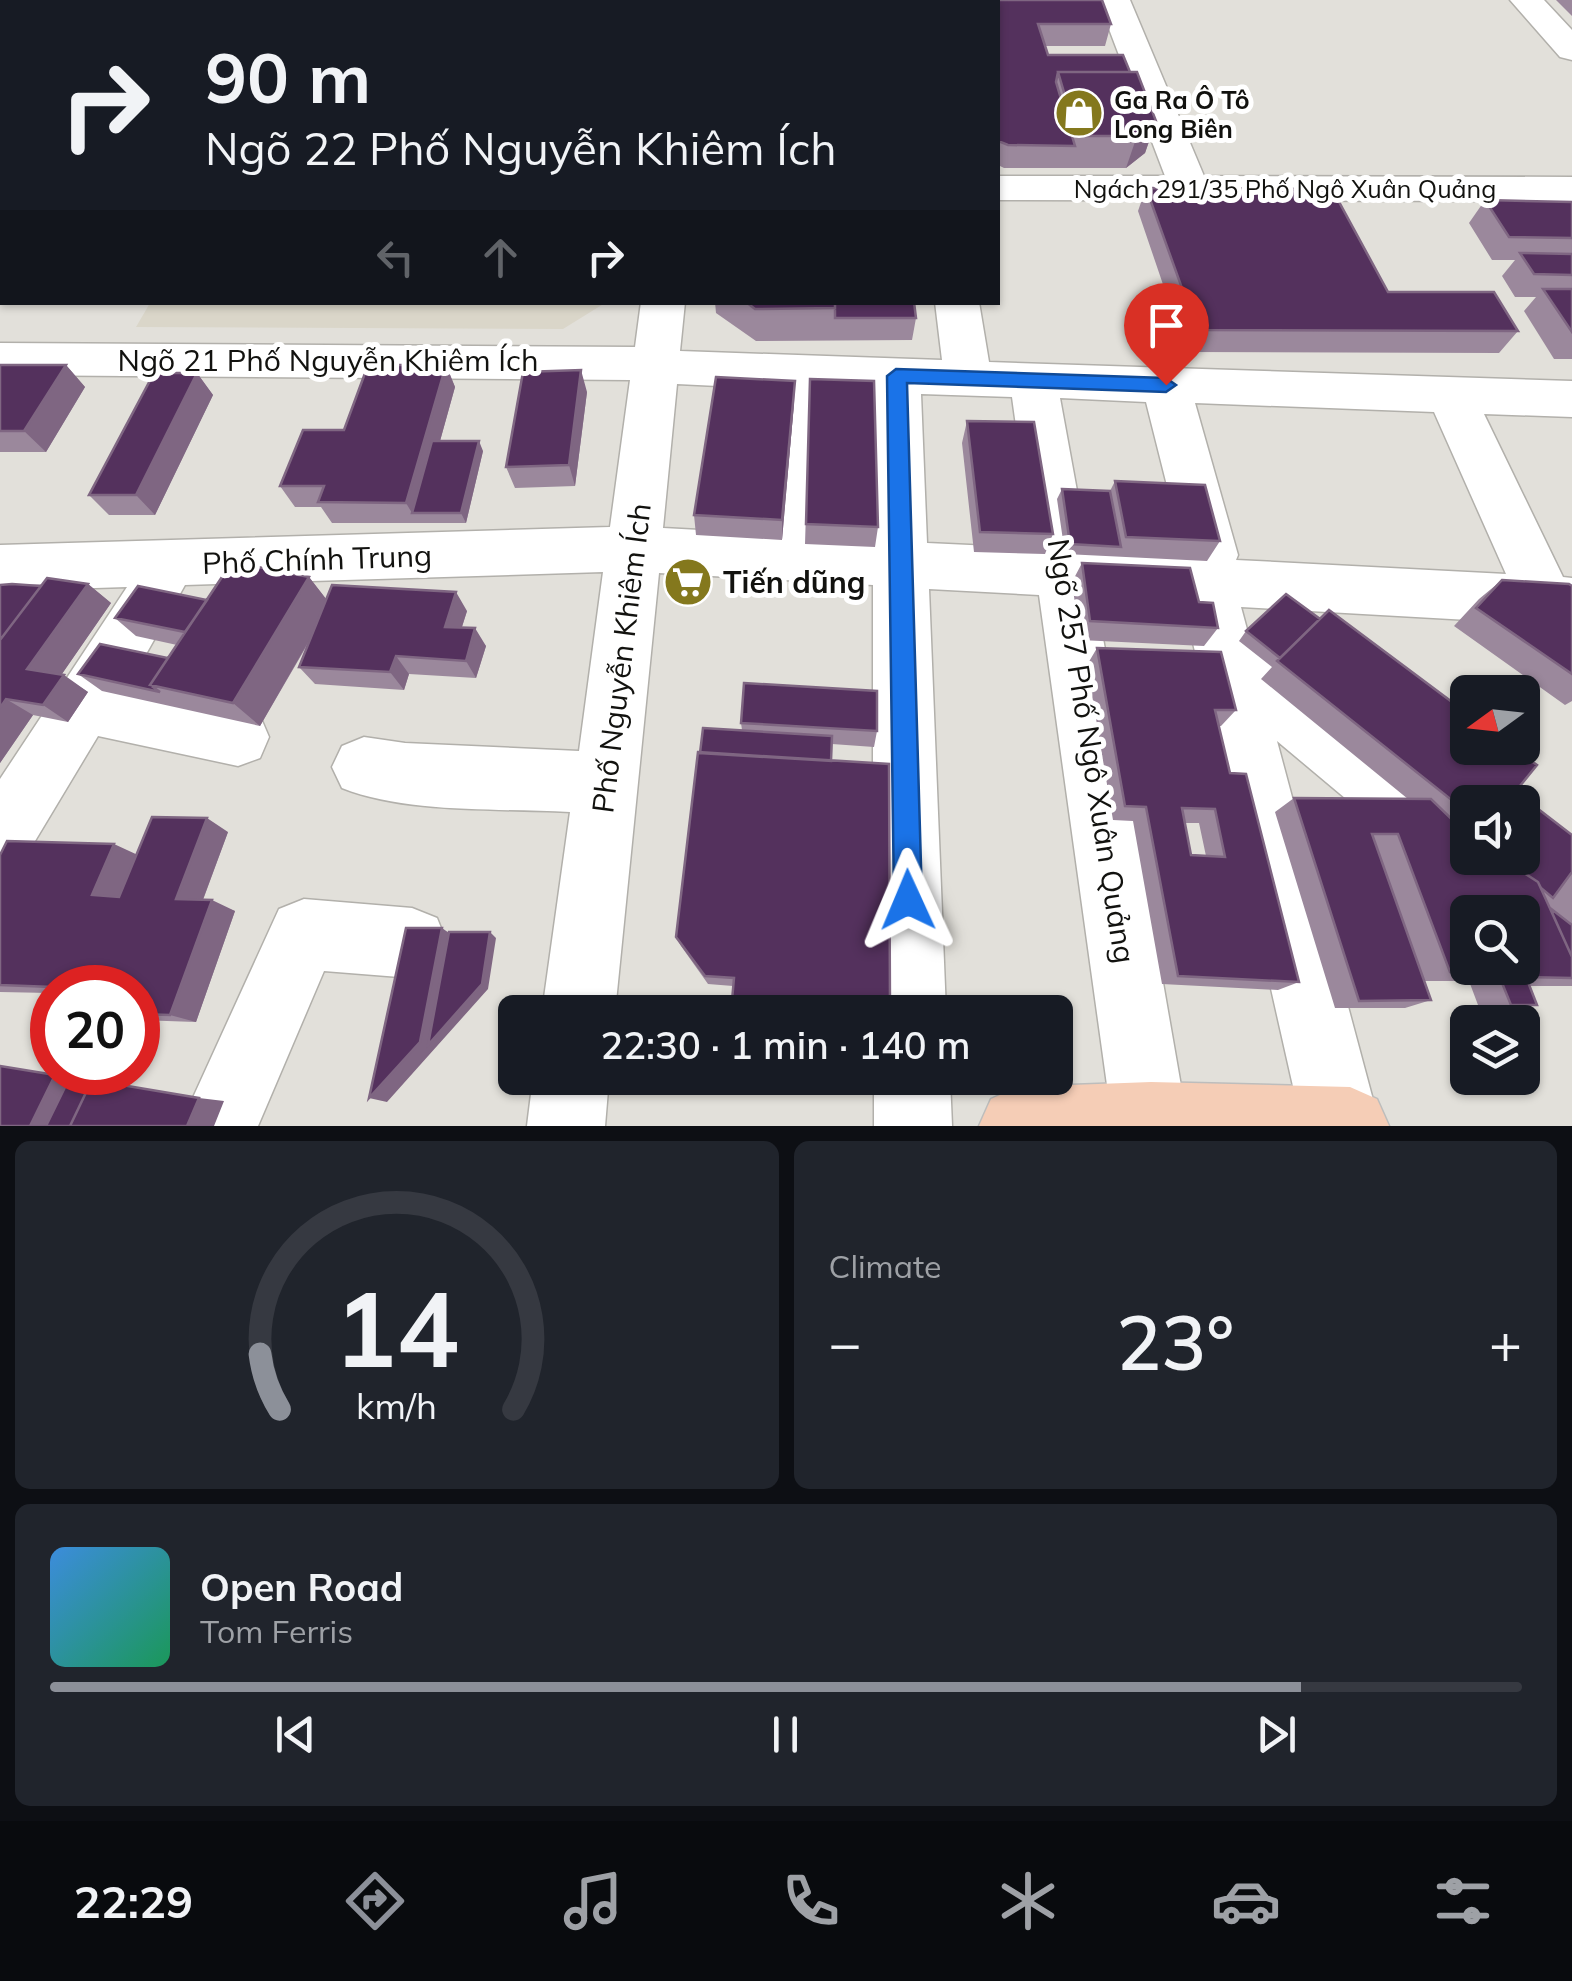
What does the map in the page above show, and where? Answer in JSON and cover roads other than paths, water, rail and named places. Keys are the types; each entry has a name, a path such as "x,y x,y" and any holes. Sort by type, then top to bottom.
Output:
{"main road":[{"path":"1018,1126 1150,1122 1350,1126"}],"street":[{"path":"1114,0 1190,188"},
{"path":"1526,0 1572,50"},
{"name":"Ngách 291/35 Phố Ngô Xuân Quảng","path":"1000,188 1572,189"},
{"name":"Phố Nguyễn Khiêm Ích","path":"581,995 663,305"},
{"path":"957,305 968,378"},
{"name":"Ngõ 21 Phố Nguyễn Khiêm Ích","path":"0,359 604,360 808,373 1572,400"},
{"path":"798,558 808,373"},
{"path":"896,376 910,995"},
{"name":"Ngõ 257 Phố Ngô Xuân Quảng","path":"1034,380 1150,1122"},
{"path":"1166,385 1212,582 1226,662 1340,1126"},
{"path":"1451,396 1559,601"},
{"name":"Phố Chính Trung","path":"0,568 634,549 1559,601"},
{"path":"8,811 86,706 157,589 158,563"},
{"path":"1226,662 1450,842"},
{"path":"86,706 238,737"},
{"path":"364,767 405,773 606,783"},
{"path":"219,1126 304,934 412,943"},
{"path":"566,1126 569,1095"},
{"path":"912,1095 913,1126"}],"place":[{"name":"Ga Ra Ô Tô Long Biên","path":"1079,113"},
{"name":"Tiến dũng","path":"688,582"}]}
